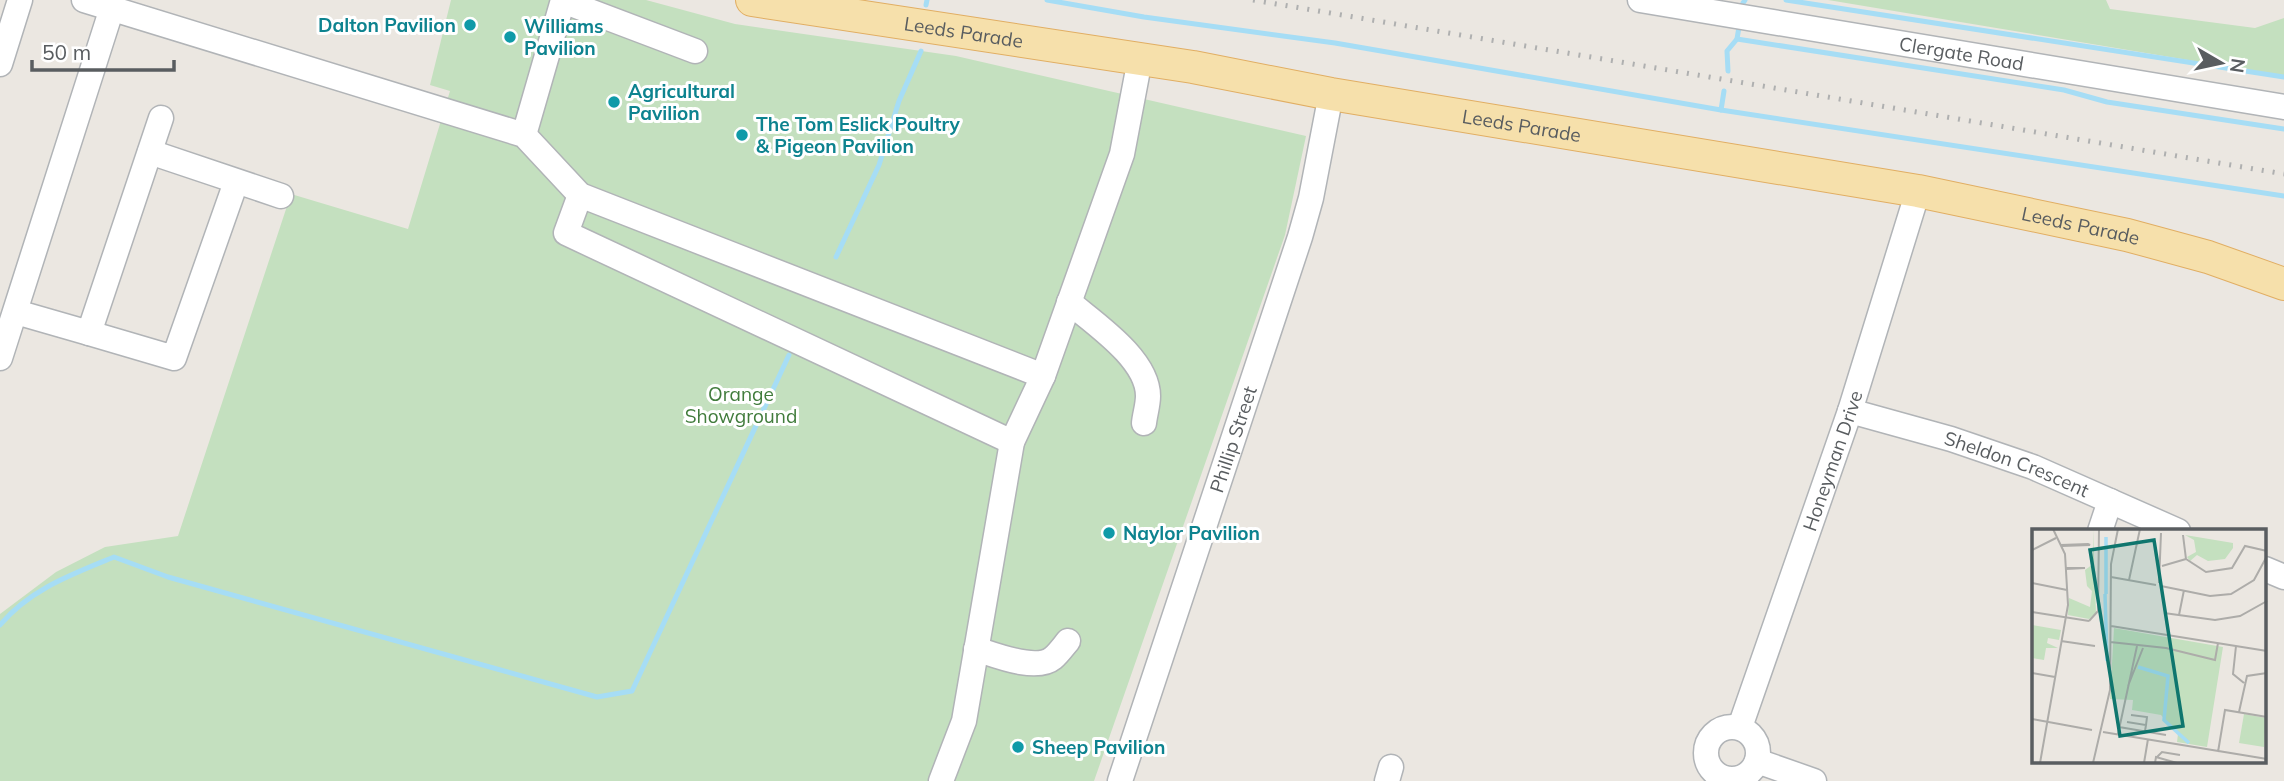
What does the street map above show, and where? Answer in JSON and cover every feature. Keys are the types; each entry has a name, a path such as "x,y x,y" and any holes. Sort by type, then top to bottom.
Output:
{"main road":[{"name":"Leeds Parade","path":"752,0 1140,59 1331,94 1918,191 2127,235 2208,257 2284,284"}],"street":[{"path":"0,64 20,0"},
{"path":"84,0 112,8 144,9 524,135 580,195 1043,376"},
{"name":"Clergate Road","path":"1640,0 2284,107"},
{"path":"524,135 563,1 695,51"},
{"path":"0,358 112,8"},
{"path":"941,781 964,721 1012,442 1043,376 1122,154 1140,59"},
{"name":"Phillip Street","path":"1120,781 1300,237 1311,198 1331,94"},
{"path":"89,333 161,118"},
{"path":"150,152 281,196"},
{"path":"16,313 174,358 236,182"},
{"name":"Honeyman Drive","path":"1740,727 1850,411 1918,191"},
{"path":"580,195 566,233 1012,442"},
{"path":"1069,302 1118,343 1139,367 1148,394 1144,423"},
{"name":"Sheldon Crescent","path":"1850,411 1951,439 2033,467 2173,529"},
{"path":"2101,529 2110,501"},
{"path":"2266,569 2284,577"},
{"path":"976,649 1032,664 1051,660 1068,642"},
{"path":"1740,727 1754,738 1758,750 1757,761 1743,777 1721,779 1706,759 1708,740 1722,728 1740,727"},
{"path":"1757,761 1814,781"}],"green space":[{"name":"Orange Showground","path":"451,0 646,0 735,24 956,56 1306,136 1285,235 1094,781 0,781 0,614 56,572 105,547 178,536 291,194 408,229 450,91 430,85"},
{"path":"1828,0 2106,0 2110,9 2255,28 2284,18 2284,76"}],"waterway":[{"path":"926,5 927,0"},
{"path":"1047,0 1144,17 1335,43 1721,110 1724,91"},
{"path":"1786,0 2284,77"},
{"path":"1728,71 1727,51 1737,39 1739,27"},
{"path":"1737,39 2064,90 2107,102 2284,129"},
{"path":"836,257 879,165 899,101 921,51"},
{"path":"1721,110 2284,196"},
{"path":"0,625 38,592 114,557 168,577 597,697 632,691 789,355"}],"railway":[{"path":"1253,0 2284,174"}],"place":[{"name":"Dalton Pavilion","path":"470,25"},
{"name":"Williams Pavilion","path":"510,37"},
{"name":"Agricultural Pavilion","path":"614,102"},
{"name":"The Tom Eslick Poultry & Pigeon Pavilion","path":"742,135"},
{"name":"Naylor Pavilion","path":"1109,533"},
{"name":"Sheep Pavilion","path":"1018,747"}]}
